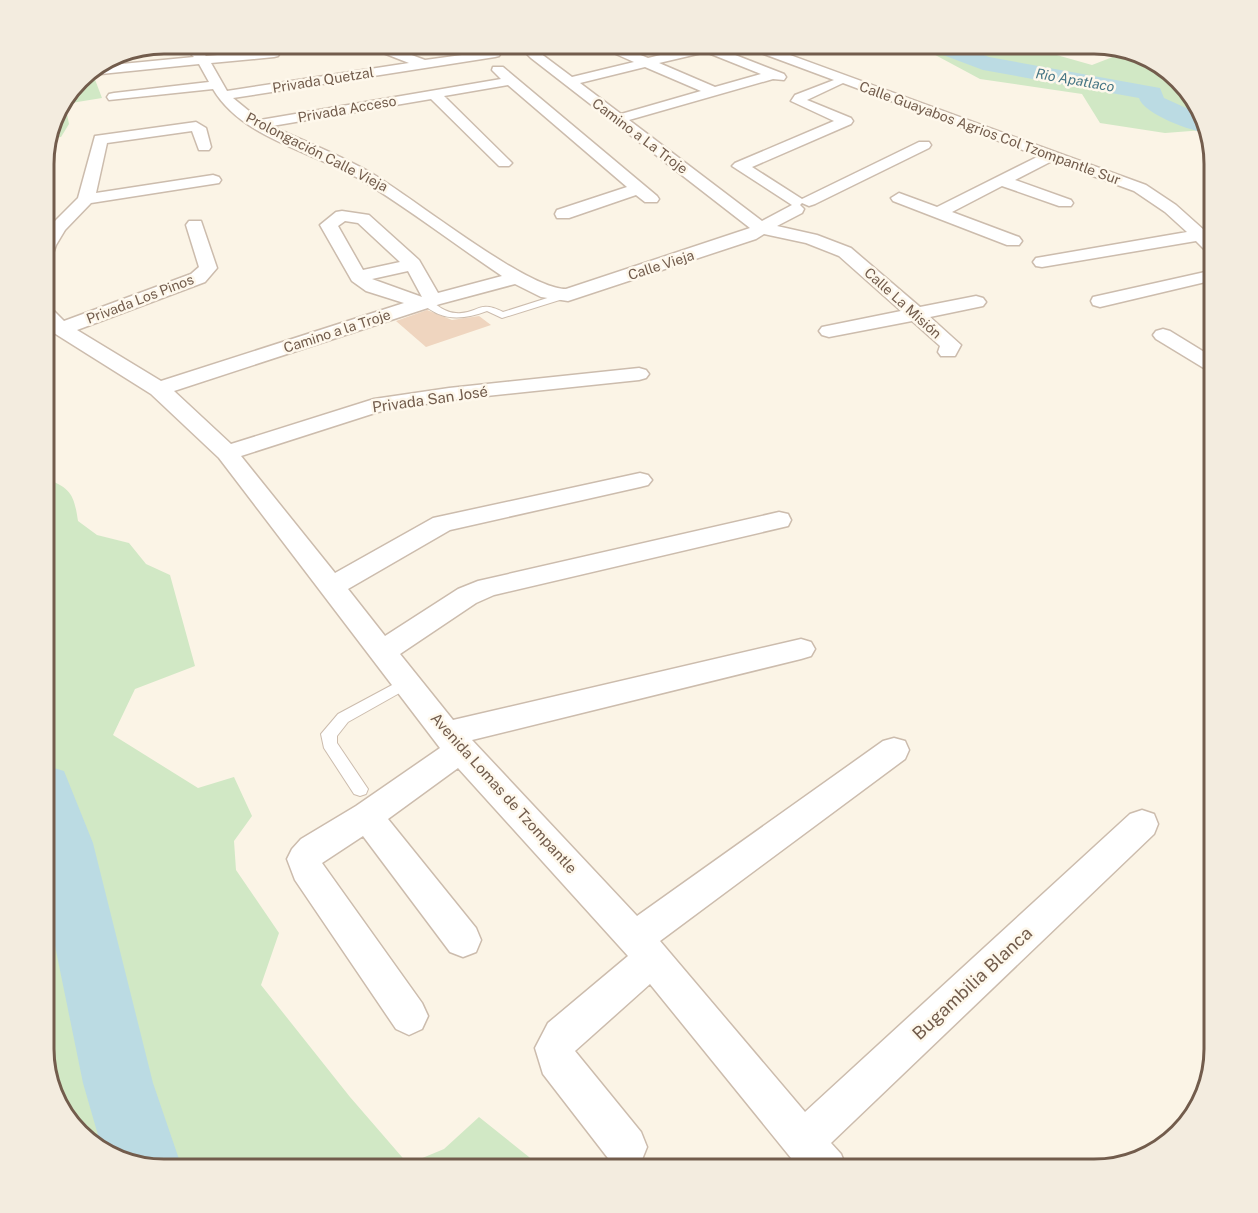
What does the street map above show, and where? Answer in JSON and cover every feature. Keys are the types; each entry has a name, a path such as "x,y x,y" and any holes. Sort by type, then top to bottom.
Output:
{"street":[{"name":"Prolongación Calle Vieja","path":"197,54 219,91 239,112 289,140 344,164 399,195 464,244 517,278 561,296"},
{"path":"109,69 262,54"},
{"path":"398,54 422,64"},
{"name":"Privada Quetzal","path":"114,97 219,91 325,79 488,54"},
{"name":"Camino a La Troje","path":"534,54 618,119 756,232"},
{"path":"627,54 714,92"},
{"path":"568,82 674,54"},
{"path":"721,54 791,82"},
{"name":"Calle Guayabos Agrios Col Tzompantle Sur","path":"776,54 1140,188 1163,201 1204,238"},
{"path":"304,69 325,79"},
{"path":"498,70 644,194 563,214"},
{"path":"618,119 774,75"},
{"name":"Privada Acceso","path":"260,124 511,81"},
{"path":"800,204 740,166 846,121 798,101 800,98 837,83"},
{"path":"434,93 504,163"},
{"path":"54,234 86,199 100,139 196,126 204,147"},
{"name":"Calle Vieja","path":"561,296 756,232 800,204 924,145"},
{"path":"938,213 1052,155"},
{"path":"86,199 213,180"},
{"path":"1002,181 1065,203"},
{"path":"899,198 1013,241"},
{"path":"342,216 363,219 413,264 427,302 376,290 358,277 329,225 342,216"},
{"name":"Privada Los Pinos","path":"61,329 206,273 208,268 195,225"},
{"name":"Calle La Misión","path":"756,232 819,246 905,316 933,350 955,358"},
{"path":"1042,262 1201,235"},
{"path":"358,277 413,264"},
{"path":"1100,301 1204,277"},
{"name":"Camino a la Troje","path":"159,389 427,302 517,278"},
{"path":"829,331 976,302"},
{"name":"Avenida Lomas de Tzompantle","path":"54,322 61,329 159,389 227,453 454,741 644,948 814,1156"},
{"path":"1163,336 1204,352"},
{"name":"Privada San José","path":"227,453 374,406 449,394 639,374"},
{"path":"332,586 442,524 640,480"},
{"path":"383,651 467,596 487,587 779,520"},
{"path":"409,1016 307,869 304,858 363,803 454,741 801,649"},
{"path":"626,1147 558,1060 554,1048 562,1036 644,948 894,750"},
{"path":"363,803 463,940"},
{"name":"Bugambilia Blanca","path":"814,1156 1142,824"}],"lane":[{"path":"427,302 444,315 458,318 488,308 502,315 561,296"},
{"path":"363,803 329,744 329,734 343,718 407,682"}],"green space":[{"path":"933,54 1053,54 1092,65 1115,56 1142,65 1172,86 1189,109 1198,130 1165,133 1100,123 1082,94 980,79"},
{"path":"95,79 102,98 73,103"},
{"path":"67,113 69,124 61,137 58,138"},
{"path":"54,482 70,493 78,521 97,535 129,543 146,564 170,575 195,666 135,689 113,735 198,788 234,777 252,816 234,841 236,870 279,933 261,985 350,1097 404,1159 157,1159 143,1157 116,1148 97,1136 81,1121 65,1097 56,1070 54,1048"},
{"path":"479,1117 532,1159 420,1159 444,1149"}],"building":[{"path":"427,310 452,320 479,316 491,325 426,347 396,321"}],"waterway":[{"name":"Rio Apatlaco","path":"965,54 983,63 1151,93 1152,102 1196,122"},
{"path":"54,817 63,843 118,1083 141,1157"}]}
